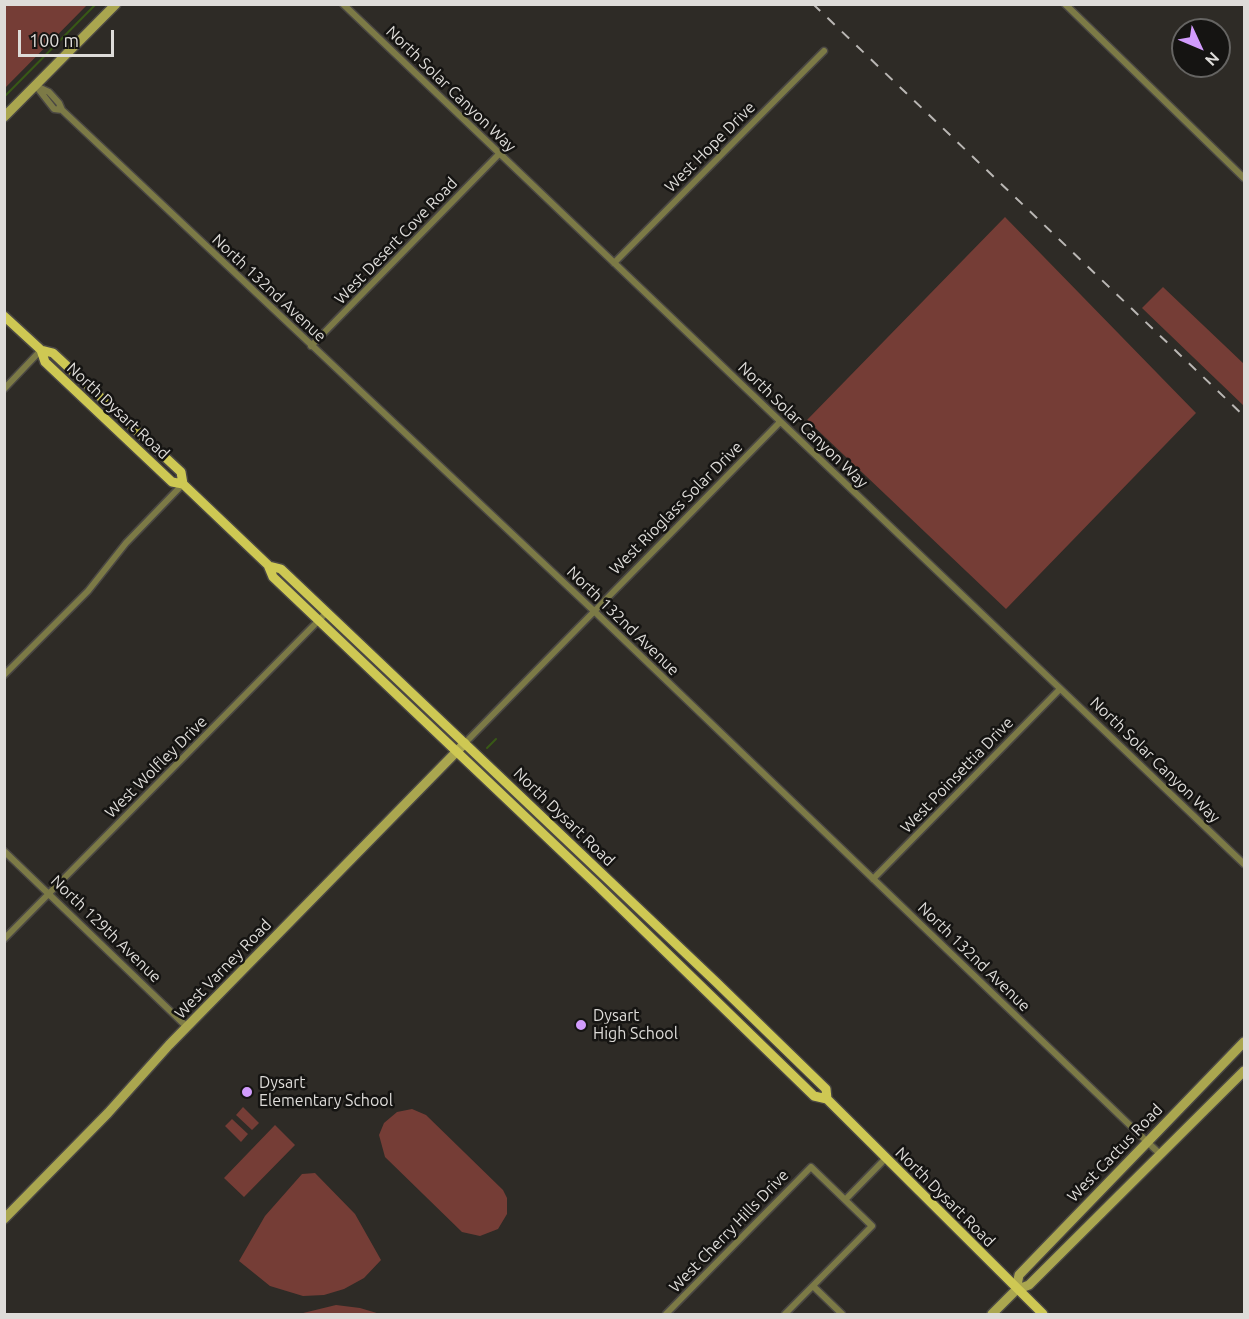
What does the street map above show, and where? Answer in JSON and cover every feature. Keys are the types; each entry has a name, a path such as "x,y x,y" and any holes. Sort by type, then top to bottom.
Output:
{"main road":[{"path":"4,117 116,4"},
{"name":"North Dysart Road","path":"4,316 41,350 53,353 180,472 183,484 269,566 273,577 457,751 814,1096"},
{"name":"North Dysart Road","path":"269,566 280,569 327,612 799,1062 826,1089 827,1099 885,1159 1043,1314"},
{"name":"West Varney Road","path":"4,1219 108,1113 187,1027 465,743"},
{"name":"West Cactus Road","path":"1016,1290 1019,1275 1245,1042"},
{"path":"799,1062 801,1072 811,1082 814,1096 827,1099"},
{"name":"West Cactus Road","path":"992,1314 1016,1290 1029,1285 1245,1071"}],"street":[{"name":"North Solar Canyon Way","path":"343,4 1245,864"},
{"path":"1065,4 1245,178"},
{"name":"West Hope Drive","path":"614,263 824,51"},
{"name":"North 132nd Avenue","path":"36,86 54,108 62,110 594,611 1161,1155"},
{"name":"West Desert Cove Road","path":"311,346 499,154"},
{"path":"4,389 41,350"},
{"name":"West Rioglass Solar Drive","path":"465,743 780,422"},
{"path":"4,675 88,591 126,543 183,484"},
{"name":"West Wolfley Drive","path":"4,939 327,612"},
{"name":"West Poinsettia Drive","path":"873,879 1060,689"},
{"name":"North 129th Avenue","path":"4,851 187,1027"},
{"path":"785,1314 872,1226 845,1200 885,1159"},
{"name":"West Cherry Hills Drive","path":"666,1314 811,1167 845,1200"},
{"path":"813,1286 842,1314"}],"shaded area":[{"path":"4,5 87,5 5,88"},
{"path":"1005,217 1196,413 1006,609 807,420"},
{"path":"1163,287 1244,364 1244,406 1142,308"},
{"path":"243,1107 259,1123 252,1130 236,1115"},
{"path":"412,1109 426,1115 503,1190 507,1198 507,1214 498,1229 480,1236 462,1232 385,1157 379,1135 384,1123 397,1112"},
{"path":"232,1119 248,1134 241,1142 225,1126"},
{"path":"275,1125 295,1145 244,1197 224,1178"},
{"path":"315,1173 355,1214 381,1260 364,1278 344,1289 324,1295 303,1296 270,1286 239,1261 265,1216 302,1174"},
{"path":"336,1305 360,1308 380,1314 299,1314"}],"waterway":[{"path":"4,97 96,4"},
{"path":"487,748 496,739"}],"railway":[{"path":"813,4 1244,416"}],"place":[{"name":"Dysart High School","path":"581,1025"},
{"name":"Dysart Elementary School","path":"247,1092"}]}
